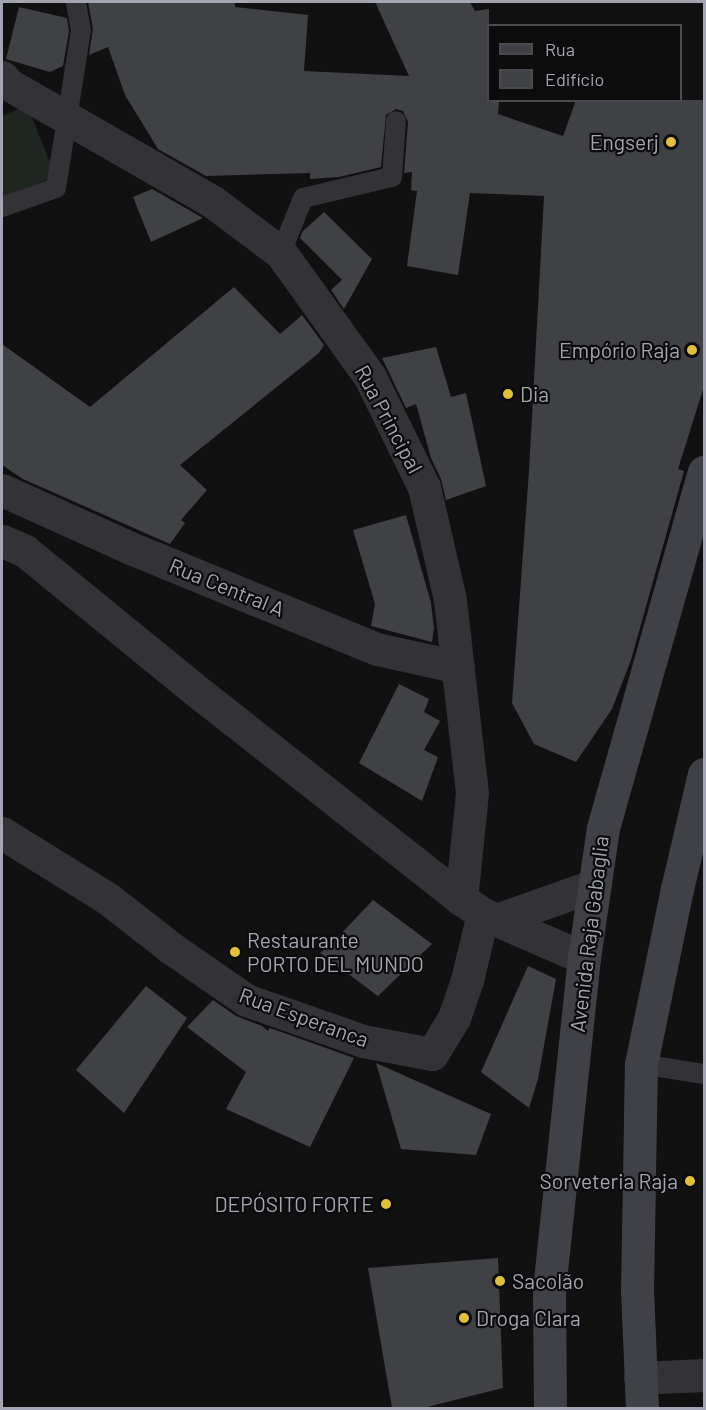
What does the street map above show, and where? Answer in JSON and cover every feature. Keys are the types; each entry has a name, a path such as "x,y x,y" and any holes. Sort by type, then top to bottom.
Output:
{"main road":[{"name":"Avenida Raja Gabaglia","path":"550,1408 549,1290 584,958 603,828 705,472"},
{"path":"641,1393 637,1291 641,1064 677,889 705,774"}],"street":[{"name":"Rua Principal","path":"2,77 8,84 213,202 281,253 370,377 424,487 450,600 472,793 480,911"},
{"name":"Rua Central A","path":"2,490 128,547 377,649 458,667"},
{"path":"2,541 25,551 202,696 480,911 584,958"},
{"name":"Rua Esperanca","path":"2,833 107,898 171,948 246,1000 363,1041 432,1054 457,1009 467,980 480,911"},
{"path":"480,911 595,885"},
{"path":"641,1393 705,1375"}],"lane":[{"path":"2,207 56,188 81,31 76,2"},
{"path":"281,253 303,198 392,177 396,122"},
{"path":"641,1064 705,1074"}],"shaded area":[{"path":"27,105 56,177 2,197 2,116"}],"building":[{"path":"88,2 235,2 235,7 308,15 304,71 409,76 375,2 470,2 475,11 489,9 487,102 499,102 498,114 563,136 575,102 705,100 705,383 678,469 684,471 631,660 612,709 576,762 534,744 512,703 529,471 544,196 470,193 458,275 407,266 417,191 411,190 412,172 404,173 408,122 403,111 396,109 386,115 381,167 339,177 310,179 310,173 206,176 158,149 125,95 108,47 89,55 93,29"},
{"path":"19,7 67,18 69,31 63,66 50,72 6,59"},
{"path":"152,189 203,218 151,242 133,197"},
{"path":"324,212 372,259 344,309 331,290 342,280 300,238 302,232"},
{"path":"234,287 280,334 302,315 324,345 319,353 180,465 207,490 181,520 185,523 170,544 23,479 2,465 2,344 90,407"},
{"path":"436,347 451,397 466,393 486,486 446,500 416,404 406,408 382,358"},
{"path":"406,515 431,603 434,628 432,642 371,626 375,604 353,530"},
{"path":"399,684 429,699 424,712 440,721 424,750 438,757 422,801 359,763"},
{"path":"373,900 432,944 378,996 320,953"},
{"path":"528,966 556,979 538,1079 529,1108 481,1072"},
{"path":"146,986 187,1018 124,1113 76,1070"},
{"path":"213,1000 236,1016 262,1026 268,1031 270,1028 354,1058 310,1147 226,1109 246,1072 187,1027"},
{"path":"376,1063 491,1114 476,1155 401,1149"},
{"path":"498,1258 503,1388 423,1408 392,1408 368,1268"}],"place":[{"name":"Engserj","path":"671,142"},
{"name":"Empório Raja","path":"692,350"},
{"name":"Dia","path":"508,394"},
{"name":"Restaurante PORTO DEL MUNDO","path":"235,952"},
{"name":"Sorveteria Raja","path":"690,1181"},
{"name":"DEPÓSITO FORTE","path":"386,1204"},
{"name":"Sacolão","path":"500,1281"},
{"name":"Droga Clara","path":"464,1318"}]}
